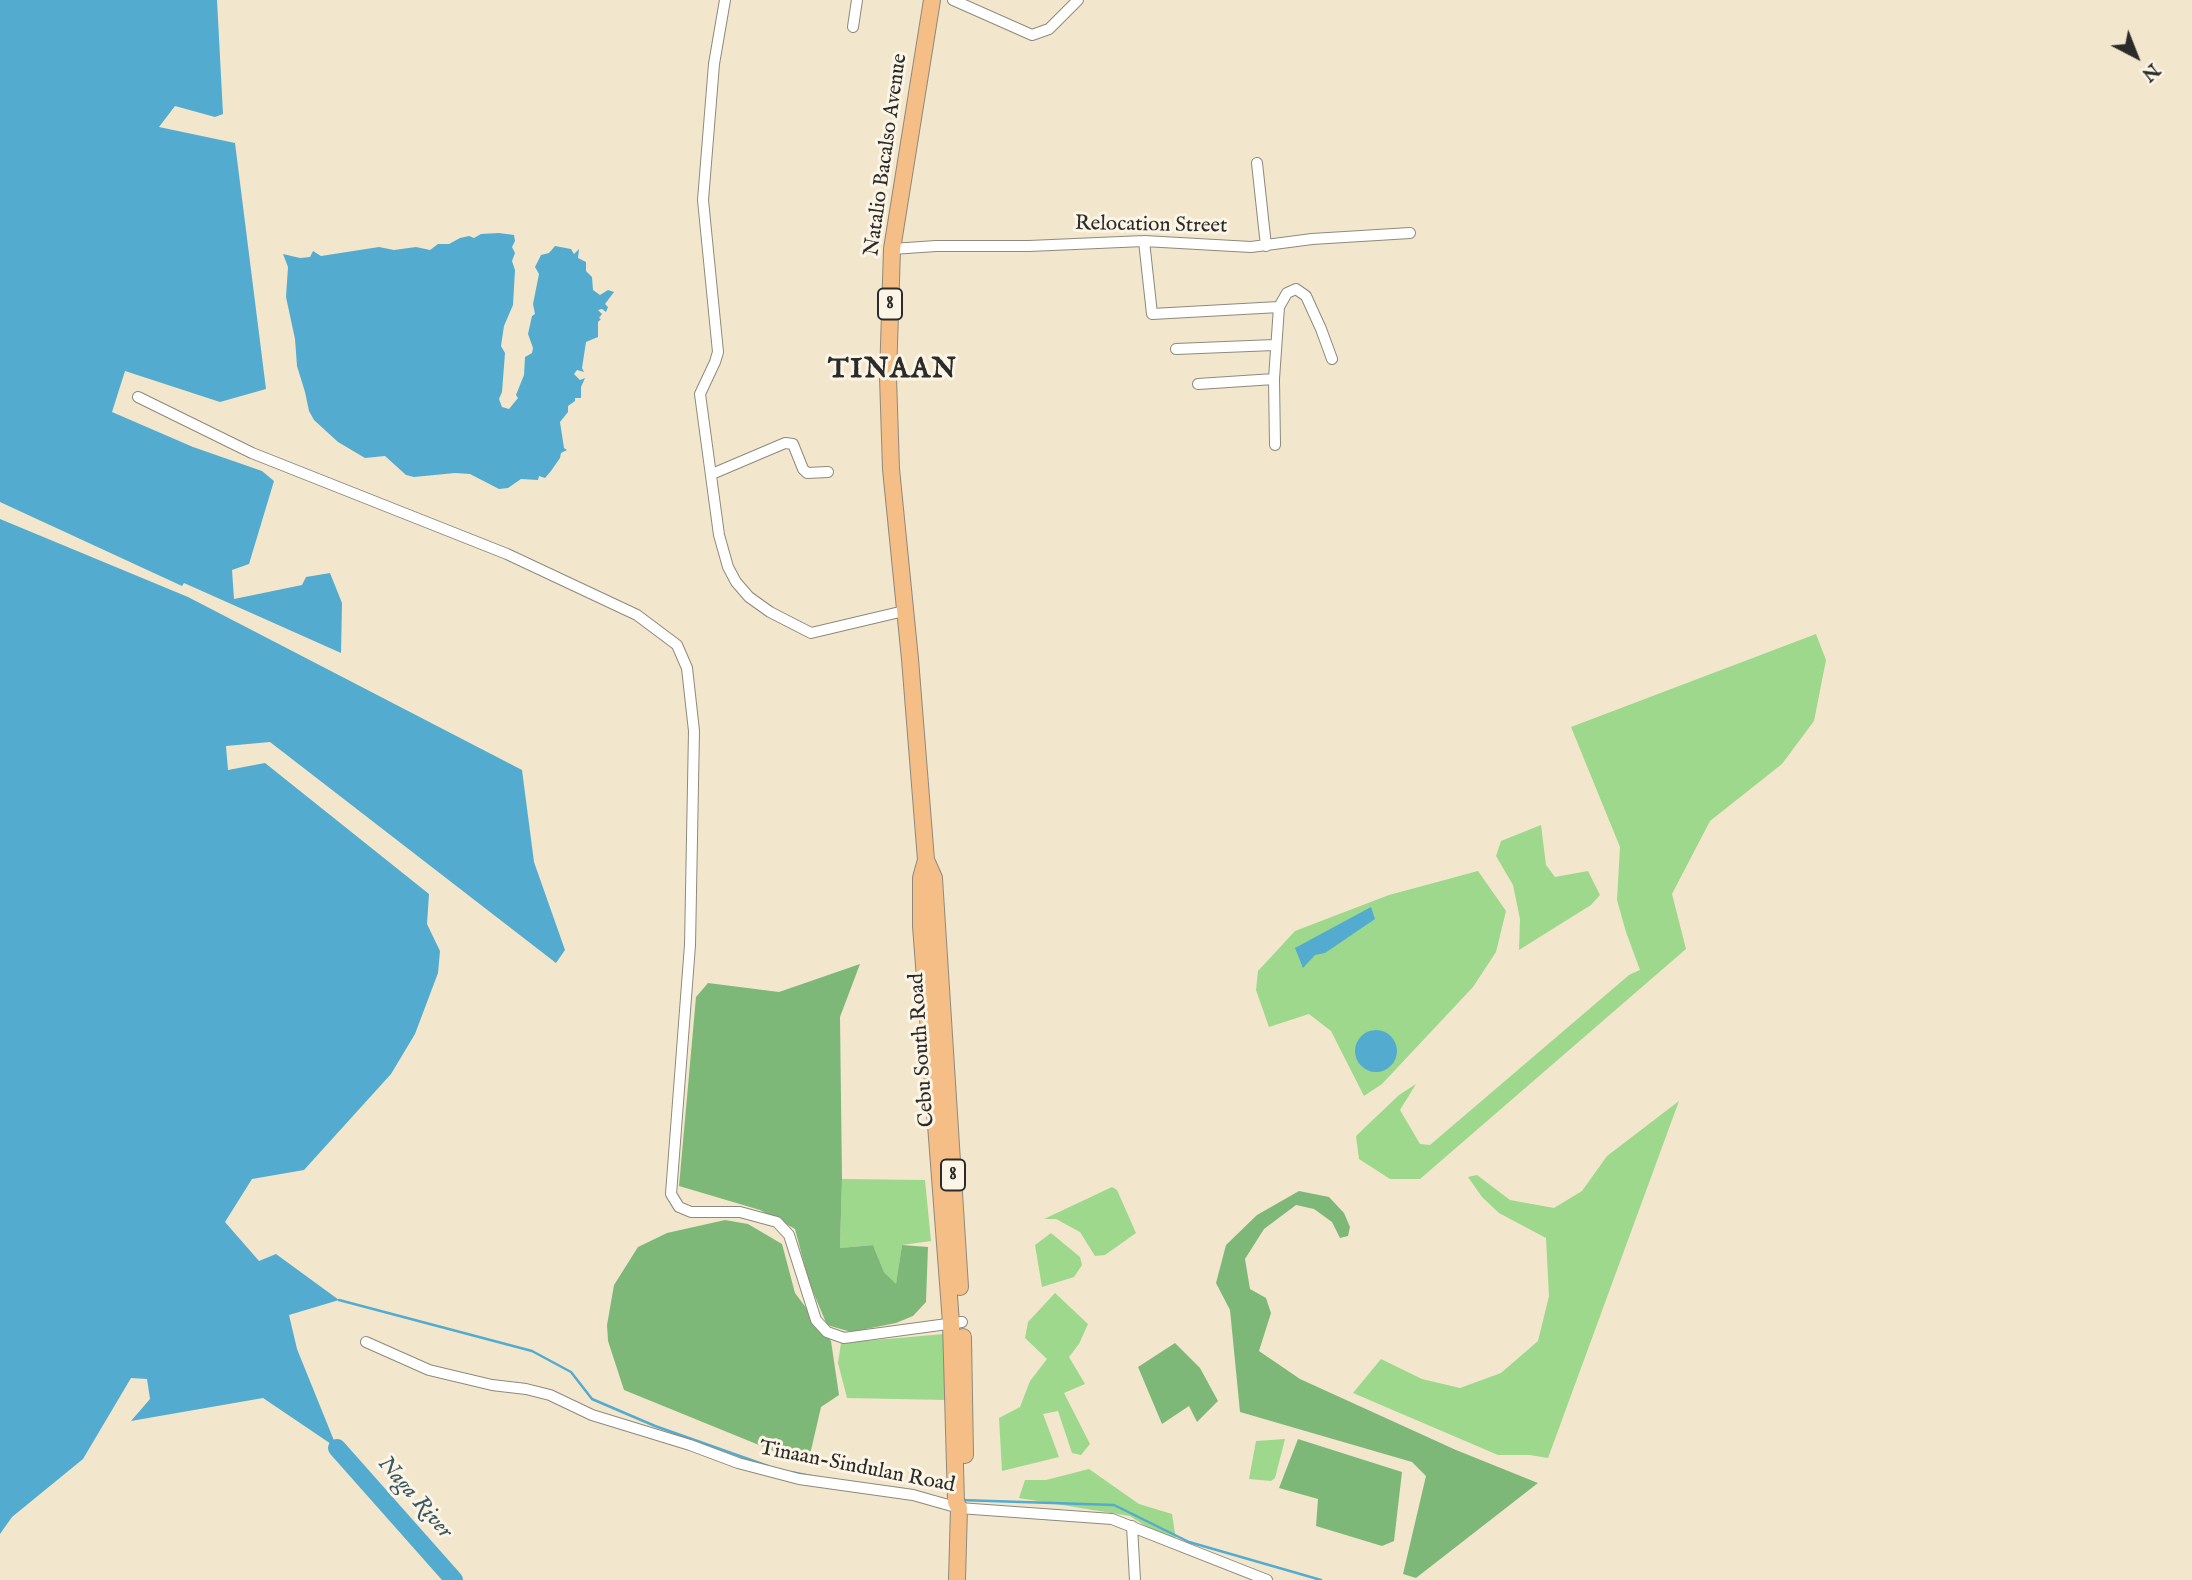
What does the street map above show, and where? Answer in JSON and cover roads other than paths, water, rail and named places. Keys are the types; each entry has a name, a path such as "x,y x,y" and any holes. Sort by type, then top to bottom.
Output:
{"highway":[{"name":"Natalio Bacalso Avenue","path":"904,611 891,470 888,377 892,249 932,0"},
{"name":"Cebu South Road","path":"904,611 926,860 934,878 957,1323 966,1402 957,1580"}],"street":[{"path":"725,0 714,64 703,201 718,352 700,394 719,535 728,567 749,597 769,612 811,634 904,611"},
{"path":"853,27 858,0"},
{"path":"953,0 1032,35 1049,29 1077,0"},
{"path":"1257,163 1266,246"},
{"name":"Relocation Street","path":"892,249 1144,241 1266,246 1312,239 1410,233"},
{"path":"1144,241 1152,314 1279,307"},
{"path":"1275,445 1274,345 1279,307 1287,293 1296,289 1306,296 1332,359"},
{"path":"1176,349 1274,345"},
{"path":"1198,384 1274,379"},
{"path":"138,397 252,453 507,554 637,615 677,645 688,668 694,731 690,945 671,1194 679,1207 691,1212 740,1212 776,1222 789,1234 816,1320 827,1332 844,1338 957,1323"},
{"path":"712,474 785,443 793,444 807,473 828,472"},
{"name":"Tinaan-Sindulan Road","path":"366,1342 429,1370 550,1395 600,1418 691,1445 738,1463 799,1479 1112,1519 1267,1580"},
{"path":"1132,1526 1135,1580"}],"water":[{"path":"0,0 217,0 223,114 215,117 175,106 159,127 235,143 266,389 220,402 125,371 112,412 193,447 262,471 274,481 249,564 232,570 234,599 302,585 306,577 330,573 342,603 341,653 184,583 182,586 0,502"},
{"path":"499,233 514,235 515,241 512,247 515,253 512,261 515,270 513,305 504,326 501,346 505,353 499,399 502,407 509,409 518,398 516,395 524,375 525,357 532,353 528,334 532,316 535,314 533,304 539,274 535,267 541,255 549,253 555,246 571,249 574,254 579,249 578,258 586,262 586,271 592,277 593,290 600,295 608,290 614,292 605,304 608,307 606,312 598,310 602,314 598,322 598,337 586,342 582,368 584,372 577,370 574,374 580,380 585,378 581,387 581,398 575,398 568,406 568,412 560,422 564,448 567,450 561,453 551,471 545,478 539,476 538,480 521,479 508,488 499,489 470,474 414,477 406,475 385,456 365,458 338,442 314,420 309,411 297,366 295,339 286,297 288,267 283,254 300,258 310,257 313,251 321,256 379,247 394,250 416,247 430,250 438,244 449,244 460,238"},
{"path":"0,519 188,597 522,770 534,862 565,950 556,963 270,742 226,746 228,770 265,763 429,894 427,924 440,951 438,973 415,1034 391,1074 304,1170 252,1179 225,1222 259,1261 276,1254 339,1300 289,1315 297,1349 337,1448 263,1398 131,1421 150,1399 147,1379 131,1378 83,1459 12,1517 0,1534"},
{"path":"1371,907 1375,919 1325,953 1315,955 1303,968 1295,948"},
{"path":"1376,1030 1391,1036 1397,1051 1391,1066 1376,1072 1361,1066 1355,1051 1361,1036"}],"waterway":[{"path":"339,1300 532,1351 571,1372 592,1399 655,1426 768,1466"},
{"name":"Naga River","path":"337,1448 454,1580"},
{"path":"791,1472 816,1477"},
{"path":"960,1500 1114,1505 1189,1542 1321,1580"}],"district":[{"name":"TINAAN","path":"893,371"}]}
